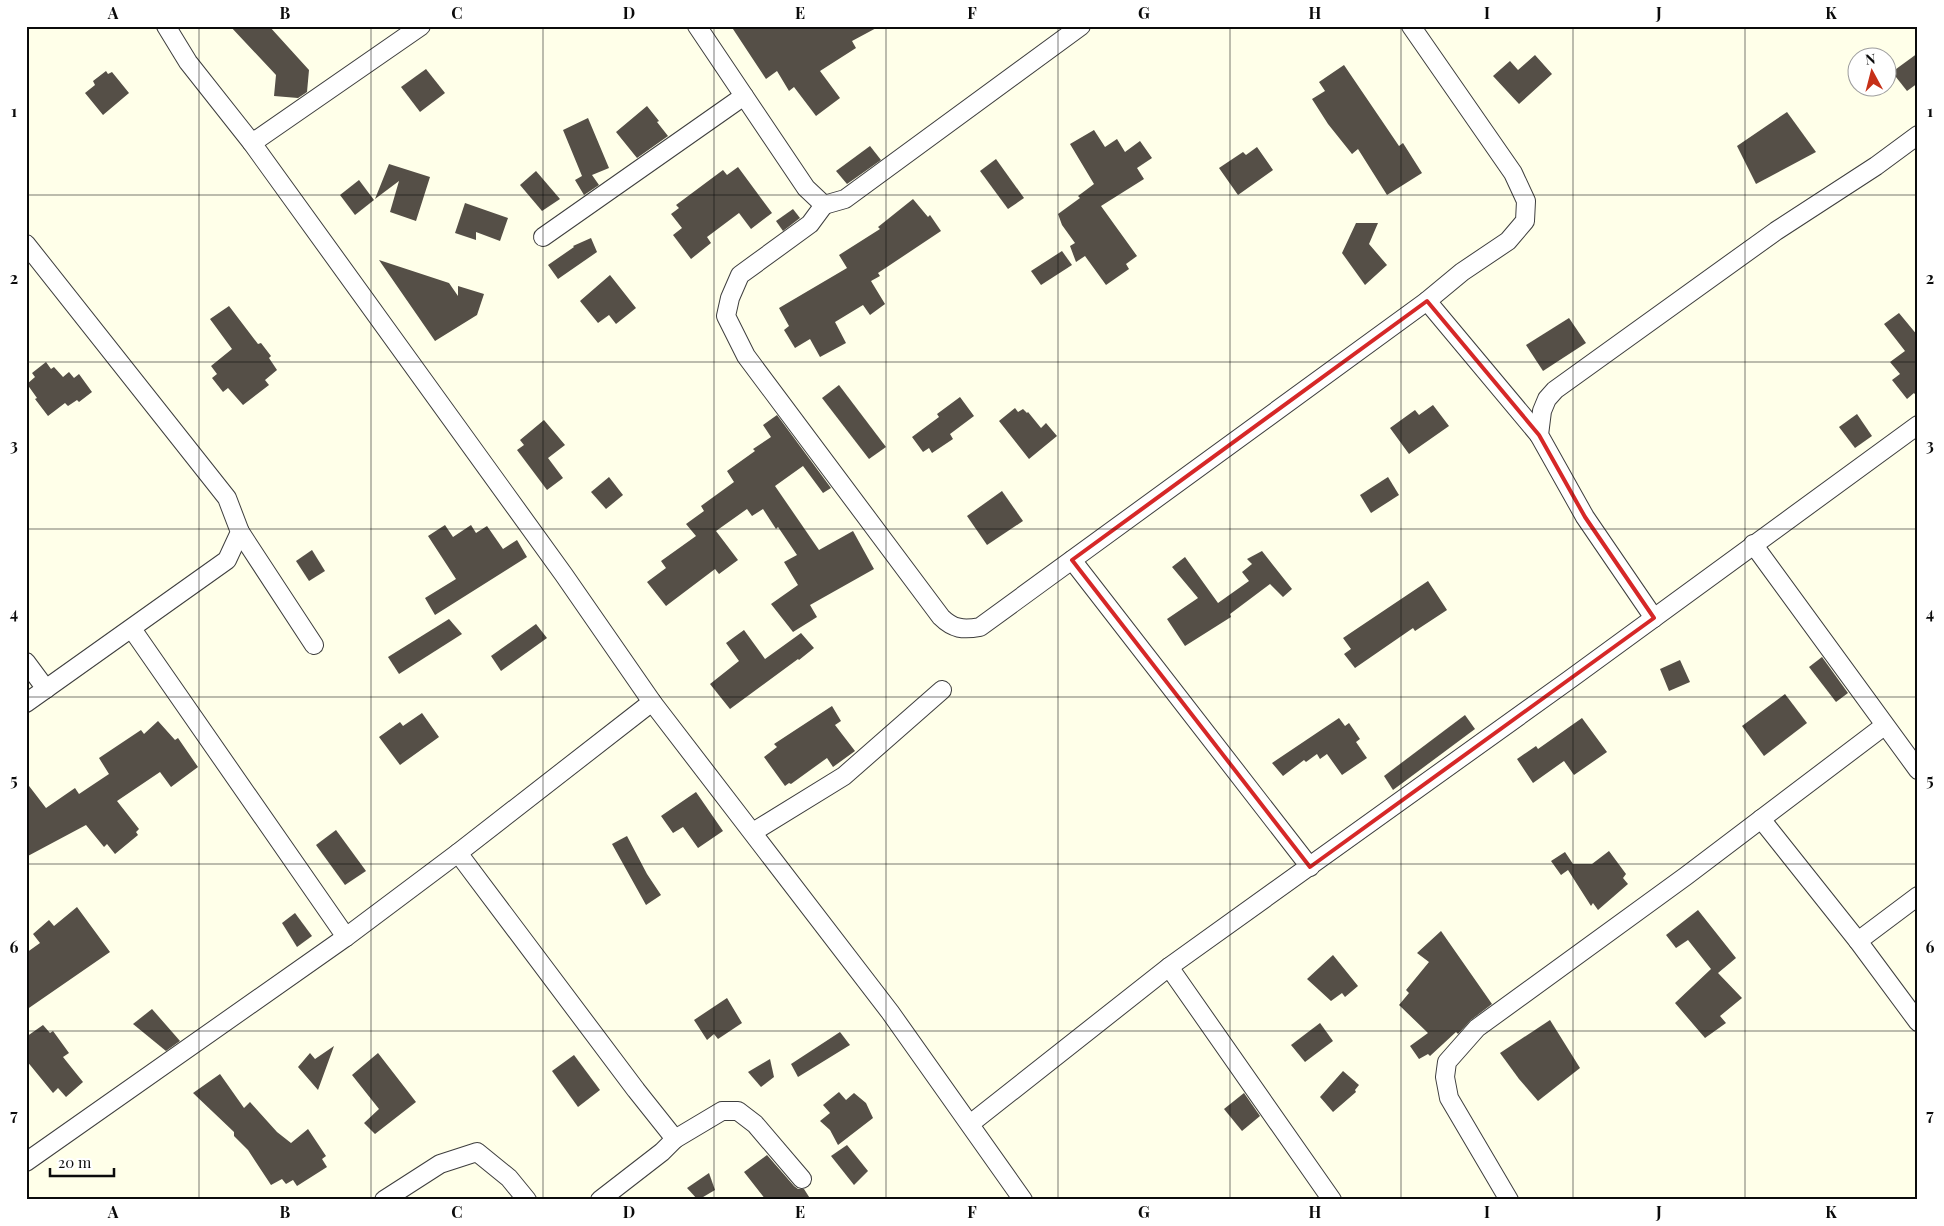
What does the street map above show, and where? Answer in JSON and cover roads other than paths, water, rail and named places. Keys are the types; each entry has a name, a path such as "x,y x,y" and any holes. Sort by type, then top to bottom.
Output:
{"street":[{"path":"166,26 188,62 252,143 564,575 652,702 890,1012 1023,1200"},
{"path":"252,143 421,26"},
{"path":"697,26 806,188 824,205"},
{"path":"1081,26 845,200 824,205 810,224 740,275 730,298 726,316 746,356 941,617 948,625 960,630 980,627 1426,302 1462,272 1508,241 1525,221 1526,201 1513,173 1411,26"},
{"path":"543,237 744,96"},
{"path":"1539,435 1542,411 1547,399 1555,390 1768,237 1876,166 1918,135"},
{"path":"26,244 227,498 240,532 314,645"},
{"path":"1426,302 1539,435 1585,517 1654,618"},
{"path":"970,1124 1169,967 1310,867 1918,425"},
{"path":"26,703 227,560 240,532"},
{"path":"1753,544 1884,726 1918,770"},
{"path":"1072,560 1310,867"},
{"path":"132,629 346,937"},
{"path":"26,662 46,689"},
{"path":"753,832 844,776 942,690"},
{"path":"26,1162 346,937 458,853 652,702"},
{"path":"1509,1200 1449,1098 1445,1077 1447,1062 1477,1028 1884,726"},
{"path":"1761,819 1858,941 1918,1022"},
{"path":"458,853 675,1139"},
{"path":"1858,941 1918,896"},
{"path":"1169,967 1332,1200"},
{"path":"600,1200 662,1152 675,1139 722,1111 738,1111 755,1124 802,1179"},
{"path":"384,1200 440,1164 477,1152 509,1178 528,1200"}]}
